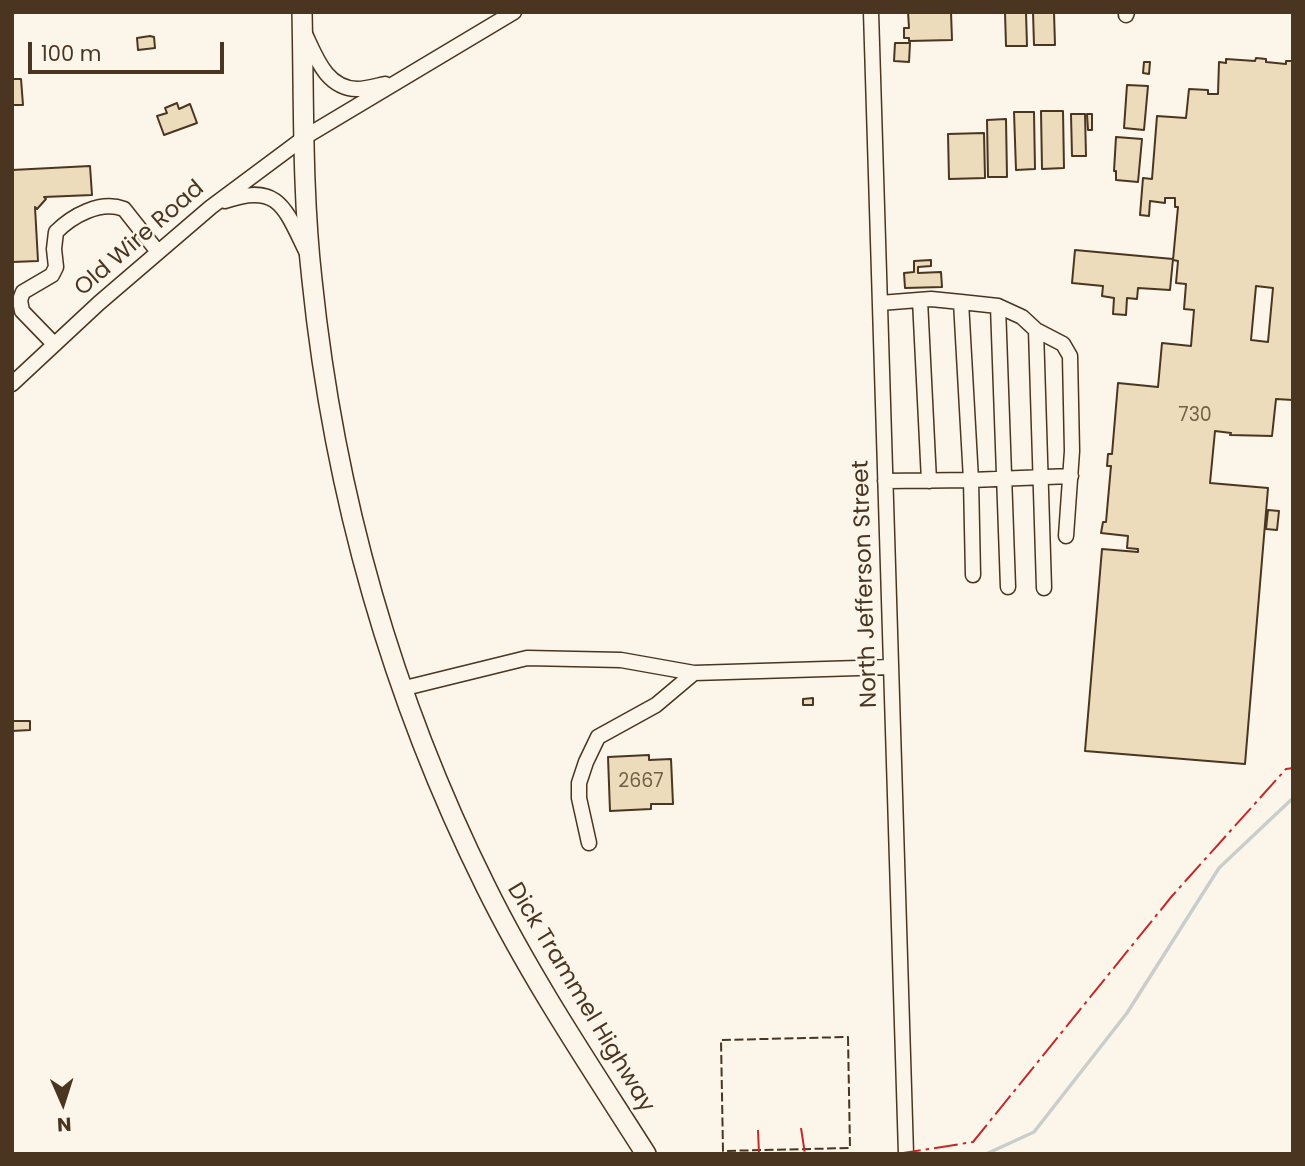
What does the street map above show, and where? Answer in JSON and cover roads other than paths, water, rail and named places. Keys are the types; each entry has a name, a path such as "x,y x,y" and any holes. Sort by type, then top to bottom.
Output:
{"main road":[{"name":"Dick Trammel Highway","path":"302,20 310,258 320,348 345,488 380,626 401,689 456,825 520,953 646,1154"}],"street":[{"name":"Old Wire Road","path":"12,384 211,206 305,136 514,12"},
{"name":"North Jefferson Street","path":"871,12 906,1154"},
{"path":"302,20 323,70 337,84 356,89 393,83"},
{"path":"211,206 246,194 270,196 288,213 310,258"},
{"path":"54,344 22,311 20,300 23,292 52,275 56,267 56,232 69,219 95,209 117,206 124,209 158,252"},
{"path":"920,300 929,481"},
{"path":"880,303 920,300 998,306 1022,317 1036,330 1063,344 1070,356 1071,476 1066,536"},
{"path":"961,302 971,480 973,576"},
{"path":"998,306 1008,587"},
{"path":"1036,330 1044,588"},
{"path":"886,481 1071,476"},
{"path":"401,689 527,658 621,660 694,673 891,667"},
{"path":"589,843 579,798 579,783 598,737 656,705 694,673"}],"waterway":[{"path":"986,1154 1034,1132 1127,1013 1219,868 1293,798"}]}
